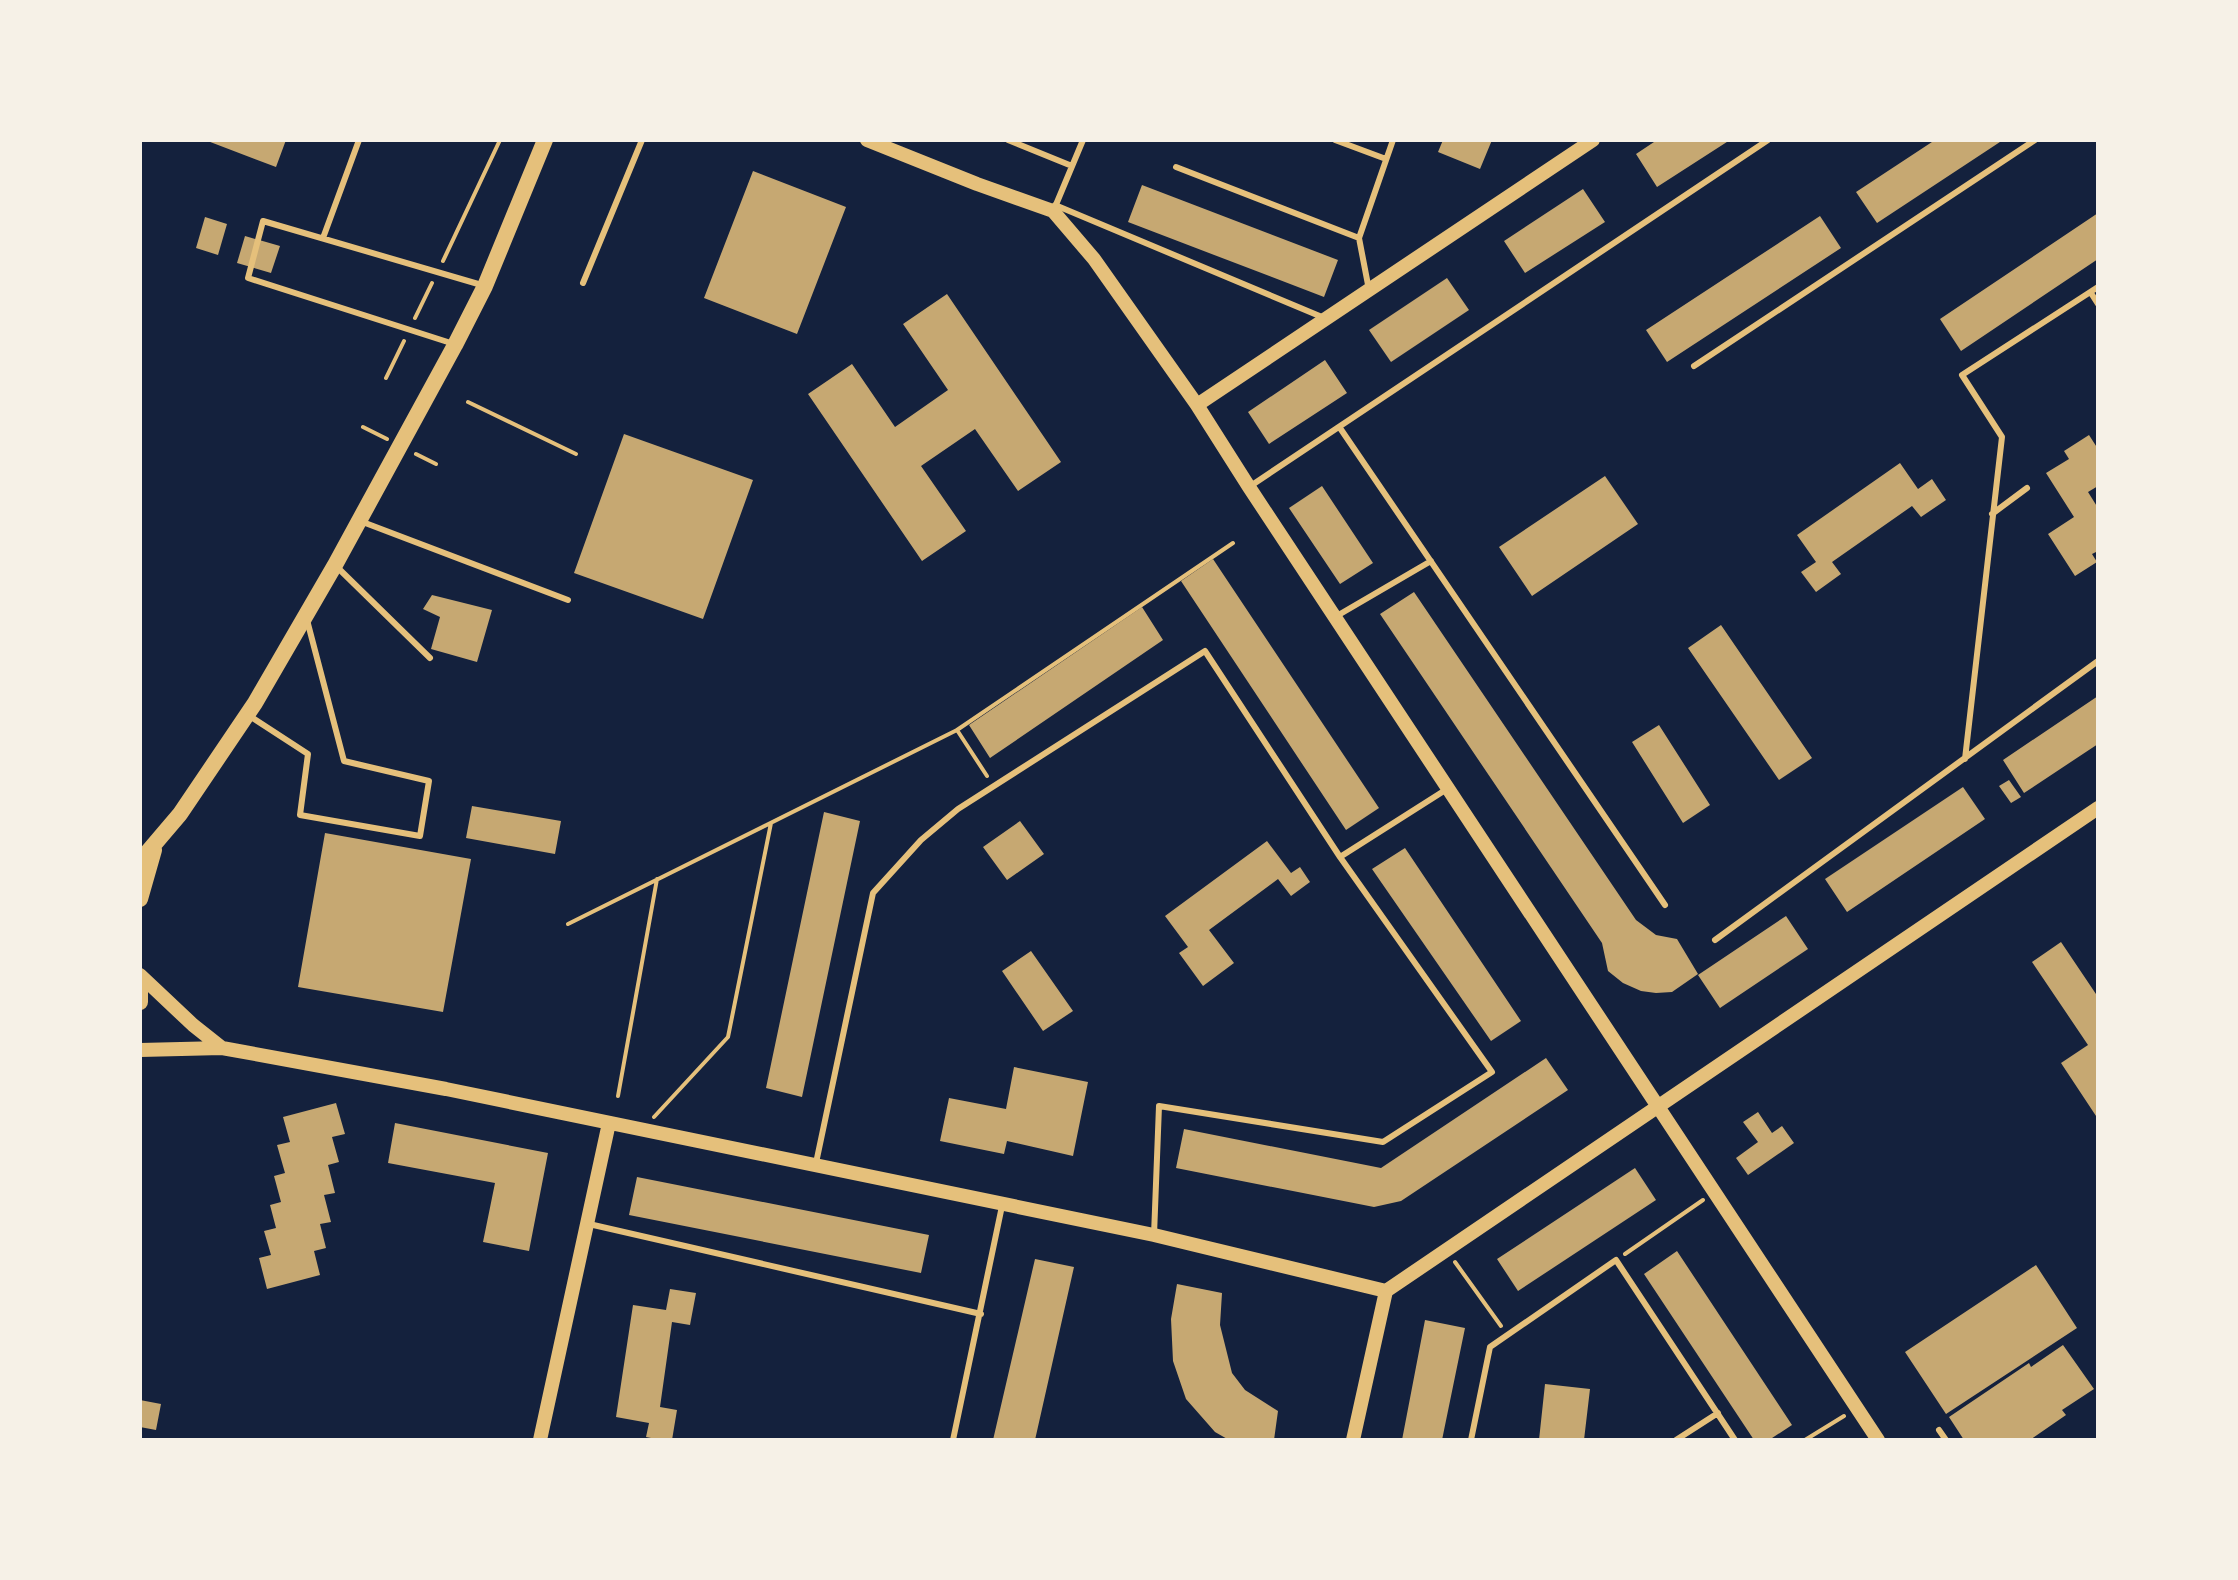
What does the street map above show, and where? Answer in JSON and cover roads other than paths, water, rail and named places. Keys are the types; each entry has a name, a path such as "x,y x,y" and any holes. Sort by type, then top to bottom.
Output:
{"main road":[{"path":"140,861 156,845 248,715 360,521 485,286 545,140"},
{"path":"140,899 156,845"},
{"path":"140,986 140,1002"}],"street":[{"path":"867,140 977,184 1054,208 1094,259 1197,405 1878,1440"},
{"path":"1197,405 1593,140"},
{"path":"1353,1440 1386,1291 2098,808"},
{"path":"140,975 222,1048"},
{"path":"140,1050 222,1048 446,1089 1154,1235 1386,1291"},
{"path":"540,1440 609,1123"}],"lane":[{"path":"323,238 359,140"},
{"path":"583,283 642,140"},
{"path":"1008,140 1072,166"},
{"path":"1083,140 1054,208 1326,319"},
{"path":"1335,140 1386,159"},
{"path":"1369,290 1359,238 1393,140"},
{"path":"1249,487 1768,140"},
{"path":"1694,366 2035,140"},
{"path":"1176,167 1359,238"},
{"path":"455,345 248,278 263,221 485,286"},
{"path":"1965,759 2002,437 1962,375 2098,287"},
{"path":"2091,293 2098,304"},
{"path":"1340,428 1665,905"},
{"path":"1992,514 2027,488"},
{"path":"360,521 568,600"},
{"path":"1335,617 1431,561"},
{"path":"335,565 430,658"},
{"path":"248,715 308,754 300,815 420,836 429,781 344,761 306,615"},
{"path":"815,1166 873,893 921,840 958,809 1205,651 1340,857 1492,1072 1383,1142 1159,1106 1154,1235"},
{"path":"1715,940 2098,661"},
{"path":"1340,857 1449,788"},
{"path":"953,1440 1003,1203"},
{"path":"586,1224 981,1314"},
{"path":"1471,1440 1490,1347 1616,1260 1735,1440"},
{"path":"1676,1440 1718,1413"},
{"path":"1939,1430 1946,1440"}]}
